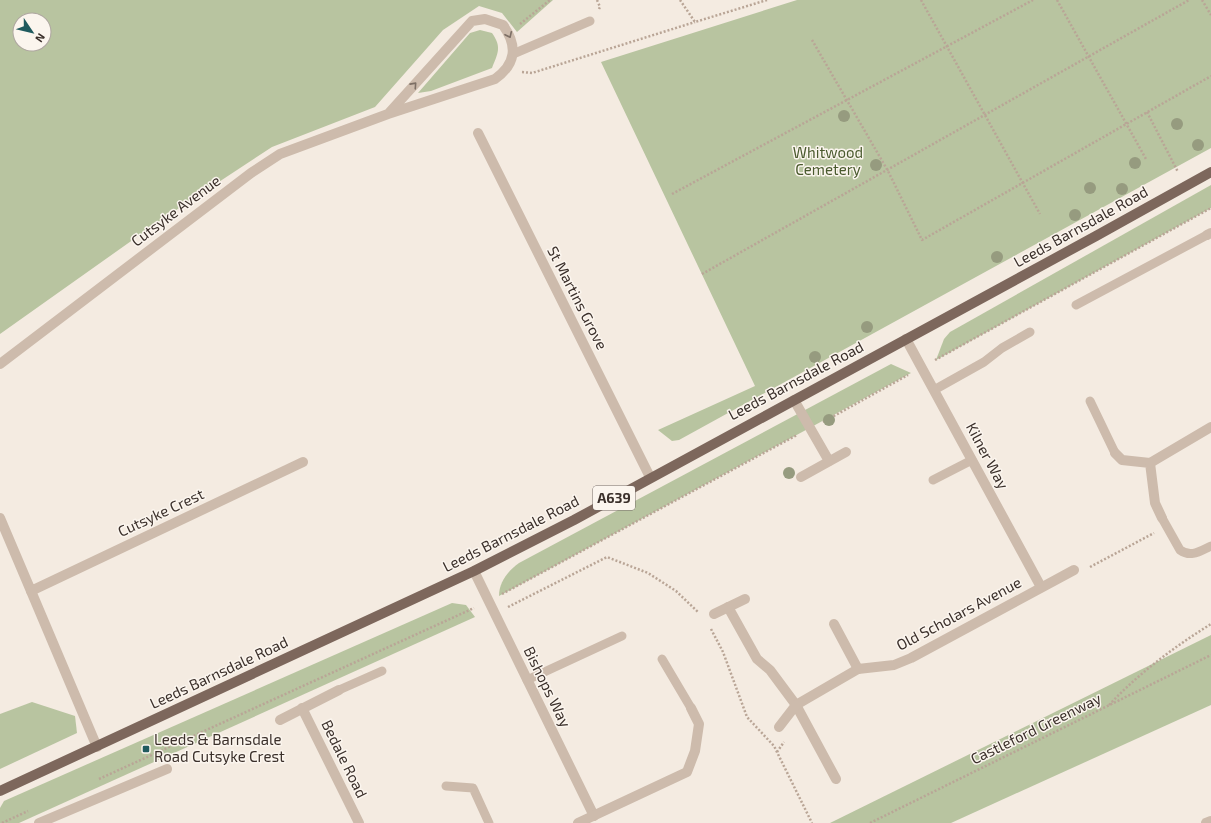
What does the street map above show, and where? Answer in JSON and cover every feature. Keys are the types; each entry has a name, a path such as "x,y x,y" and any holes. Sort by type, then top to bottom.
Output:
{"main road":[{"name":"Leeds Barnsdale Road","path":"0,791 474,571 574,520 650,477 1211,172"}],"street":[{"name":"Cutsyke Avenue","path":"388,114 472,21 485,19 495,22 503,25 508,32"},
{"path":"506,71 513,54 512,42 508,32"},
{"name":"Cutsyke Avenue","path":"0,364 251,173 280,154 388,114 495,79 506,71"},
{"name":"St Martins Grove","path":"478,133 650,477"},
{"name":"Kilner Way","path":"906,339 1040,587"},
{"path":"794,400 829,461"},
{"path":"1115,453 1122,460 1150,463 1211,428"},
{"path":"801,477 846,452"},
{"name":"Cutsyke Crest","path":"31,591 302,462"},
{"path":"1150,463 1156,503 1164,522"},
{"path":"0,518 97,747"},
{"name":"Old Scholars Avenue","path":"779,727 796,705 858,670 900,663 1074,570"},
{"name":"Bishops Way","path":"474,571 594,816"},
{"path":"714,614 744,599"},
{"path":"728,607 757,659 770,670 796,705 836,779"},
{"path":"834,624 858,670"},
{"name":"Bedale Road","path":"280,720 339,690"},
{"name":"Bedale Road","path":"302,708 359,823"},
{"path":"578,823 687,772 695,751 699,724 691,708"},
{"path":"39,823 168,769"},
{"path":"1206,823 1211,820"}],"lane":[{"path":"513,54 590,22"},
{"path":"1076,305 1209,234"},
{"path":"934,390 984,362 1002,348 1030,332"},
{"path":"1090,400 1115,453"},
{"path":"933,480 972,460"},
{"path":"1164,522 1180,550 1185,554 1190,555 1211,546"},
{"path":"527,680 622,636"},
{"path":"662,660 691,708"},
{"name":"Bedale Road","path":"339,690 382,671"},
{"path":"446,786 473,788 488,823"}],"path":[{"path":"508,32 550,0"},
{"path":"680,0 695,22"},
{"path":"506,71 532,73 767,0"},
{"path":"921,0 1040,214"},
{"path":"672,194 1033,0"},
{"path":"1057,0 1146,159"},
{"path":"702,274 888,171 1189,0"},
{"path":"1202,0 1211,15"},
{"path":"812,40 846,101 888,171 922,240 1211,76"},
{"path":"1147,112 1185,186"},
{"path":"96,780 489,601 922,368 1211,208"},
{"path":"1090,567 1164,522"},
{"path":"495,614 607,557 648,573 676,591 700,614"},
{"path":"1107,707 1128,685 1150,667 1178,645 1211,624"},
{"path":"709,626 723,652 747,717 774,746 812,823"},
{"name":"Castleford Greenway","path":"870,823 1211,656"},
{"path":"2,823 31,810"}],"green space":[{"path":"0,0 553,0 517,32 502,13 479,6 443,30 375,107 272,147 158,222 0,334"},
{"name":"Whitwood Cemetery","path":"797,0 1211,0 1211,148 679,440 672,441 658,430 755,386 601,62"},
{"path":"480,30 492,33 497,42 498,50 492,68 431,91 418,93 470,33"},
{"path":"1211,185 1211,208 936,360 944,339 950,332"},
{"path":"891,364 911,373 499,596 499,591 505,577 519,563"},
{"path":"452,603 466,605 475,617 19,823 0,823 0,808 4,801"},
{"path":"1211,635 1211,705 951,823 830,823"},
{"path":"32,702 75,716 77,733 0,769 0,714"}],"place":[{"name":"Leeds & Barnsdale Road Cutsyke Crest","path":"146,749"}]}
